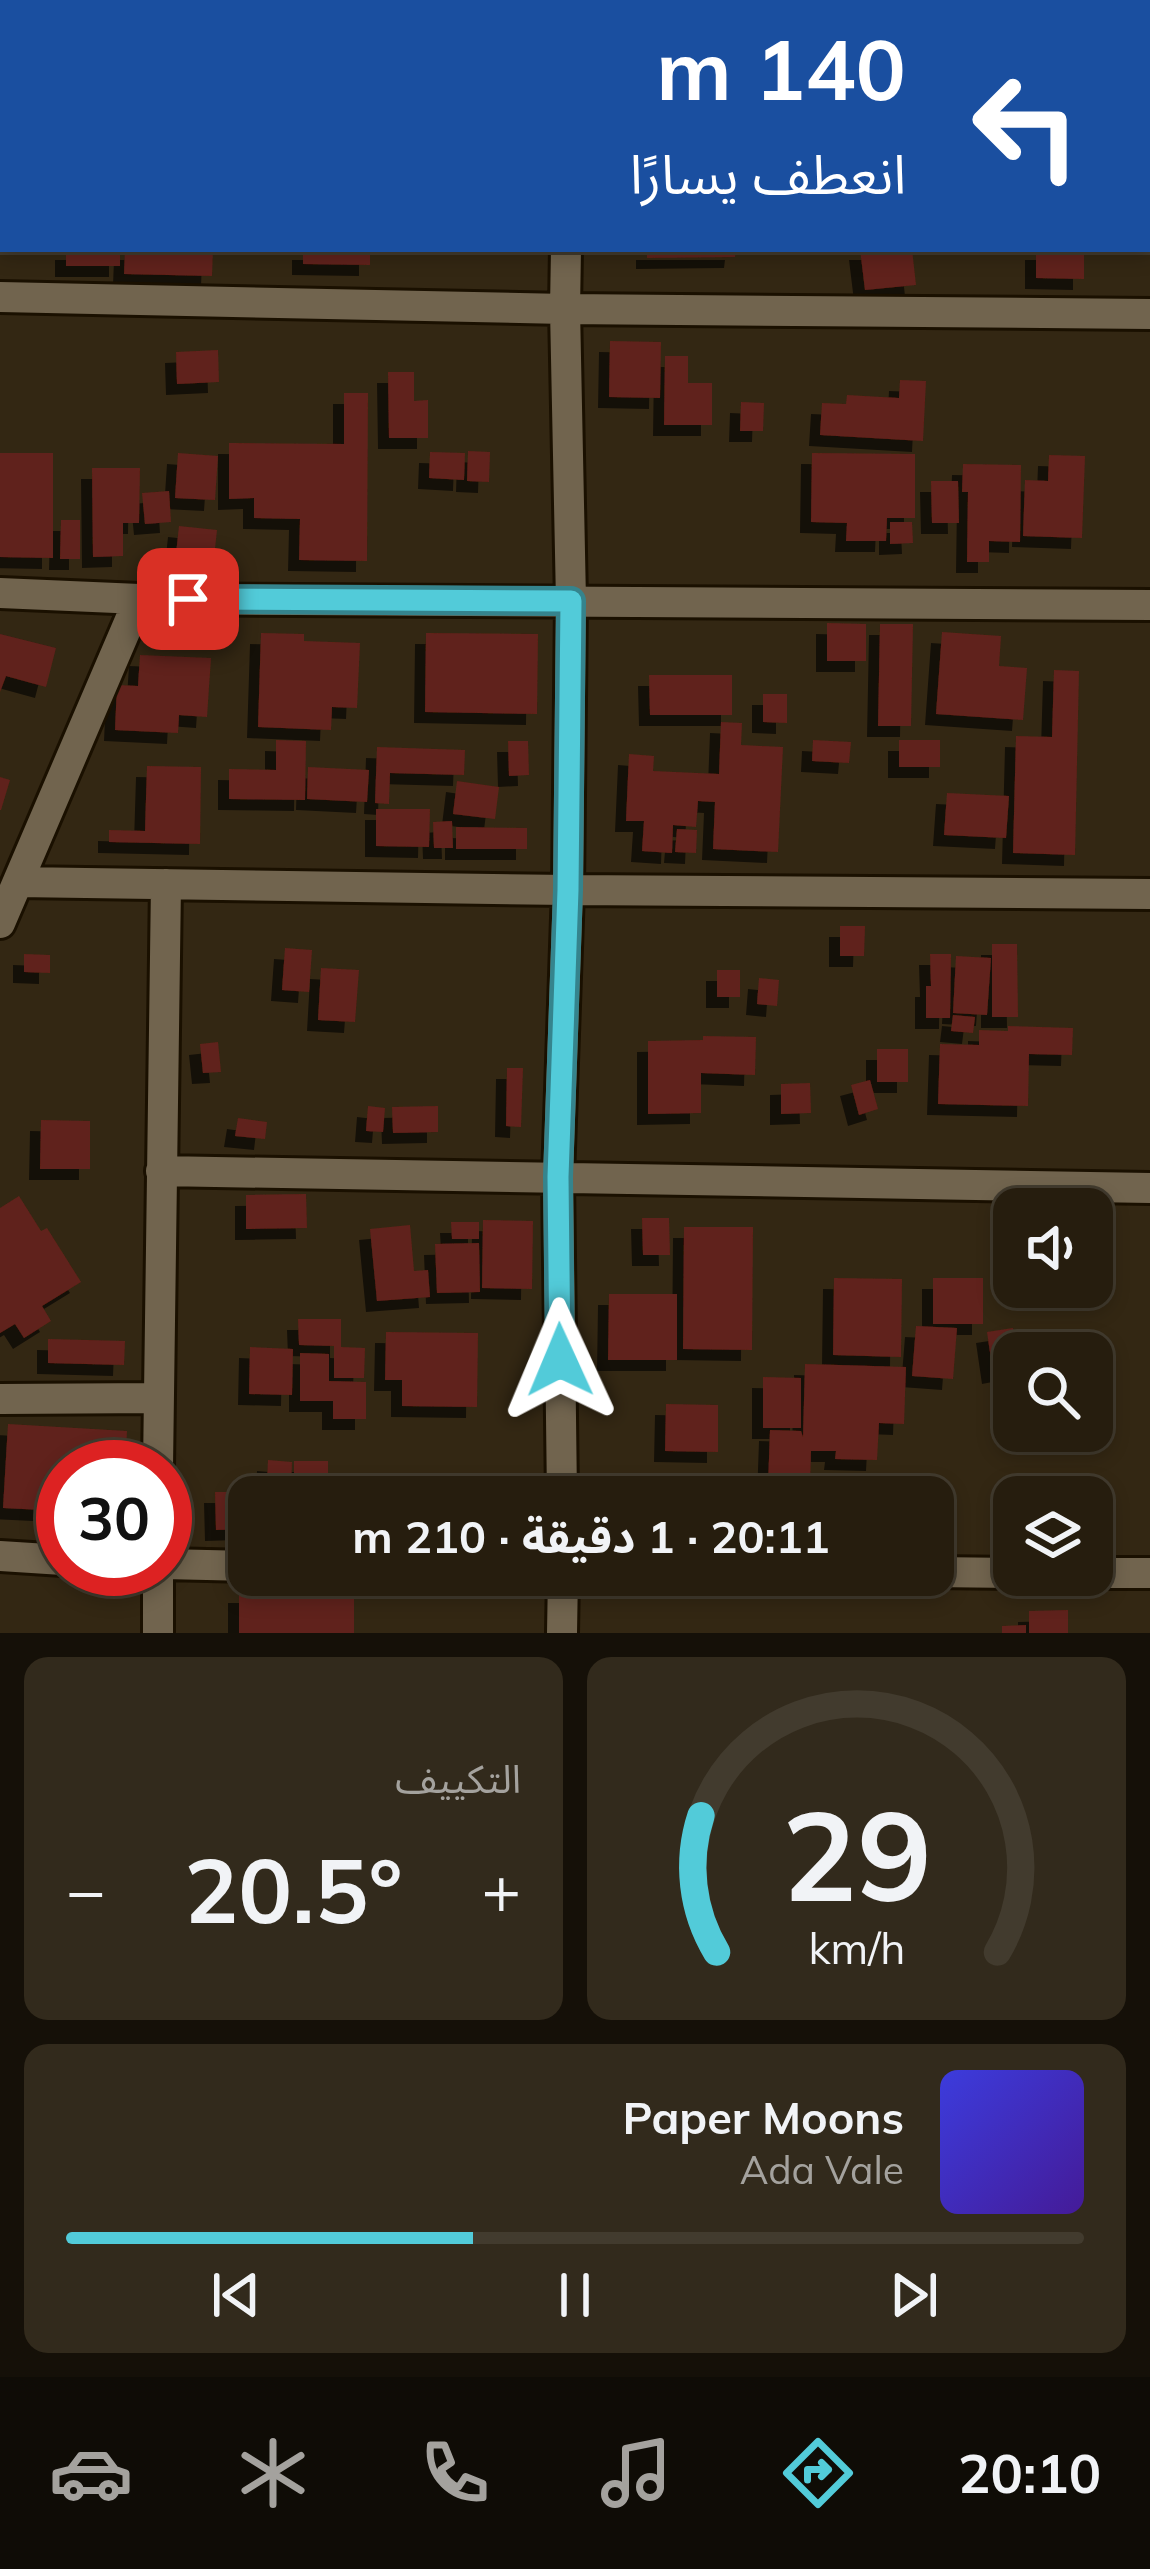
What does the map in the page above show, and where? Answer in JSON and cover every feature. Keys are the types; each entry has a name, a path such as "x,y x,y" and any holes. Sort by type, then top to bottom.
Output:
{"street":[{"path":"562,1476 558,1177 571,601 566,252"},
{"path":"0,297 565,309 1150,314"},
{"path":"0,593 140,599 1150,604"},
{"path":"0,923 140,599"},
{"path":"18,882 1150,893"},
{"path":"158,1440 166,884"},
{"path":"161,1171 1150,1188"},
{"path":"0,1399 158,1397"},
{"path":"0,1556 36,1558"},
{"path":"192,1566 228,1565"},
{"path":"954,1572 993,1573"},
{"path":"1113,1573 1150,1573"},
{"path":"158,1633 160,1596"},
{"path":"562,1633 563,1596"}],"building":[{"path":"66,252 120,252 120,266 66,266"},
{"path":"125,252 213,252 212,276 124,274"},
{"path":"303,252 370,252 370,265 303,264"},
{"path":"647,252 736,252 735,257 647,258"},
{"path":"860,252 912,252 916,285 865,290"},
{"path":"1036,252 1084,252 1084,279 1036,278"},
{"path":"610,341 661,342 660,398 609,397"},
{"path":"218,350 219,382 177,384 176,352"},
{"path":"665,356 688,356 688,383 712,383 712,425 664,425"},
{"path":"388,372 414,372 414,401 428,400 428,438 389,438"},
{"path":"900,380 926,381 923,441 820,435 822,403 846,404 847,395 899,398"},
{"path":"344,393 368,393 367,561 299,560 300,519 254,518 254,498 229,499 229,443 344,444"},
{"path":"741,402 764,403 763,431 740,431"},
{"path":"468,451 490,452 489,482 467,481"},
{"path":"430,452 465,453 464,480 429,478"},
{"path":"0,453 53,453 53,558 0,557"},
{"path":"178,453 218,456 215,500 175,498"},
{"path":"812,453 915,454 915,518 887,518 886,541 846,541 847,523 811,522"},
{"path":"1049,455 1085,456 1082,538 1023,536 1025,480 1048,481"},
{"path":"963,464 1021,465 1020,542 989,541 989,562 967,562 968,492 962,492"},
{"path":"92,468 140,468 139,523 123,523 123,556 93,557"},
{"path":"931,481 958,481 959,523 932,523"},
{"path":"169,491 171,522 145,524 142,493"},
{"path":"61,520 80,520 80,559 60,559"},
{"path":"890,522 912,522 913,543 890,544"},
{"path":"179,526 217,530 214,558 176,554"},
{"path":"827,623 866,624 866,661 827,661"},
{"path":"880,624 913,624 911,726 878,726"},
{"path":"942,632 1001,636 999,666 1027,668 1023,720 936,714"},
{"path":"261,633 304,634 304,641 360,643 357,708 332,707 331,730 258,727"},
{"path":"426,633 538,634 537,714 425,712"},
{"path":"0,634 56,648 46,687 6,676 0,692"},
{"path":"140,655 211,658 207,717 179,715 178,733 115,730 117,685 138,686"},
{"path":"1054,670 1079,671 1075,855 1013,853 1016,736 1052,737"},
{"path":"649,675 732,675 732,715 650,715"},
{"path":"763,694 787,694 787,723 763,722"},
{"path":"721,722 742,723 741,745 783,747 778,852 713,849 715,802 698,801 696,827 673,825 672,853 642,851 644,821 626,821 629,754 654,756 653,771 719,774"},
{"path":"276,740 306,741 305,800 229,799 229,769 276,770"},
{"path":"813,740 851,742 849,763 812,761"},
{"path":"899,740 940,740 940,767 899,767"},
{"path":"508,741 528,741 529,775 509,776"},
{"path":"377,747 465,750 464,775 390,773 389,804 375,803"},
{"path":"147,766 201,767 200,844 109,842 109,830 145,831"},
{"path":"308,767 369,770 367,802 307,799"},
{"path":"0,777 10,780 1,810 0,810"},
{"path":"457,781 499,787 495,819 453,814"},
{"path":"947,793 1009,796 1006,838 944,835"},
{"path":"376,809 430,809 429,847 376,846"},
{"path":"452,821 453,848 434,848 433,822"},
{"path":"456,827 527,828 527,849 456,849"},
{"path":"677,829 697,830 696,853 675,852"},
{"path":"840,926 865,926 864,956 840,956"},
{"path":"992,944 1017,944 1018,1017 992,1017"},
{"path":"285,948 312,950 309,992 282,990"},
{"path":"24,954 50,955 50,973 24,972"},
{"path":"930,954 951,954 950,1018 926,1018"},
{"path":"956,956 991,958 987,1015 953,1013"},
{"path":"321,968 359,970 355,1022 318,1020"},
{"path":"717,970 740,970 740,997 717,997"},
{"path":"759,978 779,980 777,1006 757,1004"},
{"path":"953,1015 975,1017 973,1033 951,1031"},
{"path":"1008,1026 1073,1028 1072,1055 1029,1054 1028,1106 938,1104 940,1044 979,1045 979,1030 1008,1031"},
{"path":"703,1036 756,1037 755,1075 701,1073 701,1113 648,1114 648,1041 703,1040"},
{"path":"218,1042 221,1072 203,1073 200,1044"},
{"path":"877,1049 908,1049 908,1082 877,1082"},
{"path":"507,1068 523,1068 521,1127 506,1126"},
{"path":"870,1080 878,1109 859,1115 851,1085"},
{"path":"810,1083 811,1113 781,1114 781,1084"},
{"path":"368,1106 385,1108 383,1132 366,1131"},
{"path":"438,1106 438,1132 393,1133 392,1107"},
{"path":"238,1118 267,1122 265,1139 235,1136"},
{"path":"41,1120 90,1121 90,1169 40,1169"},
{"path":"306,1194 307,1228 246,1229 246,1195"},
{"path":"19,1196 41,1231 47,1228 81,1282 42,1306 51,1321 24,1338 15,1324 0,1333 0,1208"},
{"path":"642,1218 669,1218 670,1255 643,1255"},
{"path":"483,1220 533,1221 532,1289 482,1288"},
{"path":"451,1222 479,1222 479,1239 452,1239"},
{"path":"410,1225 414,1271 428,1270 430,1297 377,1301 370,1229"},
{"path":"684,1227 753,1227 752,1350 683,1349"},
{"path":"479,1243 480,1292 437,1293 435,1244"},
{"path":"834,1278 902,1279 901,1357 833,1355"},
{"path":"933,1278 983,1278 983,1324 933,1324"},
{"path":"609,1294 677,1294 677,1360 608,1360"},
{"path":"298,1319 341,1319 341,1347 365,1348 364,1378 334,1378 334,1346 299,1345"},
{"path":"916,1326 957,1328 953,1379 912,1376"},
{"path":"1013,1328 1014,1332 993,1332 993,1373 987,1332"},
{"path":"386,1332 478,1333 477,1407 402,1406 402,1380 385,1380"},
{"path":"48,1339 125,1341 124,1365 48,1363"},
{"path":"250,1347 293,1349 292,1395 249,1394"},
{"path":"300,1353 329,1354 329,1381 366,1382 366,1419 333,1419 333,1401 300,1401"},
{"path":"805,1364 906,1367 904,1424 879,1423 877,1460 835,1459 836,1451 811,1451 810,1476 768,1476 770,1430 801,1431 803,1437"},
{"path":"763,1377 801,1378 801,1428 763,1428"},
{"path":"666,1404 718,1405 718,1452 665,1451"},
{"path":"8,1424 127,1431 126,1440 36,1440 36,1510 3,1508"},
{"path":"268,1460 292,1462 291,1476 267,1476"},
{"path":"294,1461 328,1461 328,1476 294,1476"},
{"path":"215,1492 228,1492 228,1530 216,1530"},
{"path":"239,1596 354,1596 354,1633 239,1633"},
{"path":"1068,1610 1068,1633 1029,1633 1029,1611"},
{"path":"1026,1625 1026,1633 1002,1633 1002,1626"}],"route":[{"path":"188,599 571,601 558,1177 560,1360"}]}
